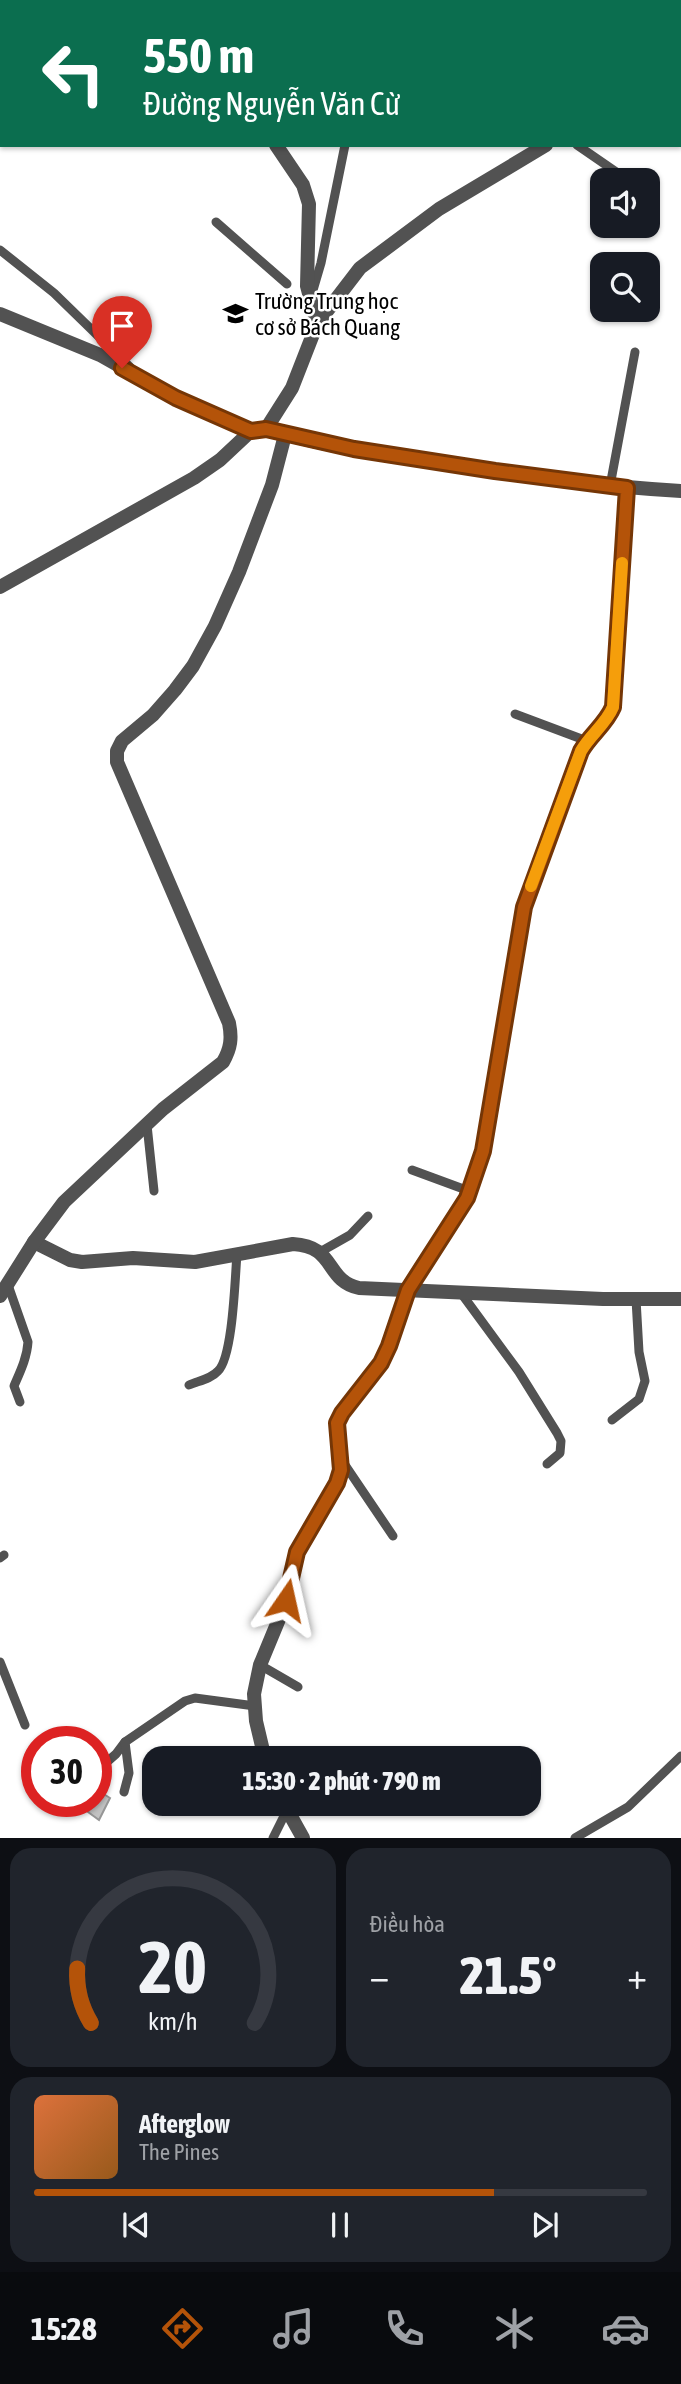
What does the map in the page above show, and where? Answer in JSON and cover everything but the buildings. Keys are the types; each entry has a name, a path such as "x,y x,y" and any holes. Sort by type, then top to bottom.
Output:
{"street":[{"path":"277,147 303,185 309,204 305,296 317,324"},
{"path":"0,587 194,478 258,430 292,388 317,324 360,268 451,201 543,147"},
{"path":"0,314 100,355 176,398 258,430 440,463 627,488 681,491"},
{"path":"4,1290 34,1242 64,1202 147,1125 223,1062 229,1051 232,1038 229,1023 117,762 117,751 122,741 153,715 175,690 193,666 215,626 272,485 285,435"},
{"path":"262,1746 254,1694 260,1665 284,1607 297,1552 337,1483 341,1470 337,1423 381,1363 408,1290 469,1191 483,1151 524,907 581,751 613,707 627,488"},
{"path":"34,1242 69,1260 82,1262 133,1258 195,1262 293,1244 314,1247 349,1286 461,1293 681,1299"},
{"path":"290,1816 303,1838"}],"lane":[{"path":"305,296 321,263 345,147"},
{"path":"580,147 610,168"},
{"path":"216,222 287,284"},
{"path":"0,250 54,293 144,381"},
{"path":"610,486 635,352"},
{"path":"515,714 587,741"},
{"path":"147,1125 154,1191"},
{"path":"412,1170 469,1191"},
{"path":"320,1252 350,1235 368,1216"},
{"path":"189,1385 212,1376 224,1363 232,1316 237,1254"},
{"path":"4,1290 29,1342 14,1386 20,1402"},
{"path":"461,1293 519,1372 557,1433 561,1441 560,1453 547,1464"},
{"path":"612,1420 639,1399 645,1381 639,1352 636,1299"},
{"path":"340,1459 393,1536"},
{"path":"0,1662 25,1725"},
{"path":"260,1665 298,1687"},
{"path":"112,1757 125,1742 185,1701 195,1698 255,1706"},
{"path":"124,1792 129,1773 125,1742"},
{"path":"575,1838 628,1807 681,1756"},
{"path":"273,1838 282,1816"}],"slow traffic":[{"path":"531,886 581,751 613,707 622,563"}],"place":[{"name":"Trường Trung học cơ sở Bách Quang","path":"235,314"}],"route":[{"path":"122,368 176,398 251,431 266,429 354,449 627,488 613,707 581,751 527,896 483,1151 467,1198 408,1290 381,1363 337,1423 341,1470 337,1483 297,1552 286,1600"}]}
